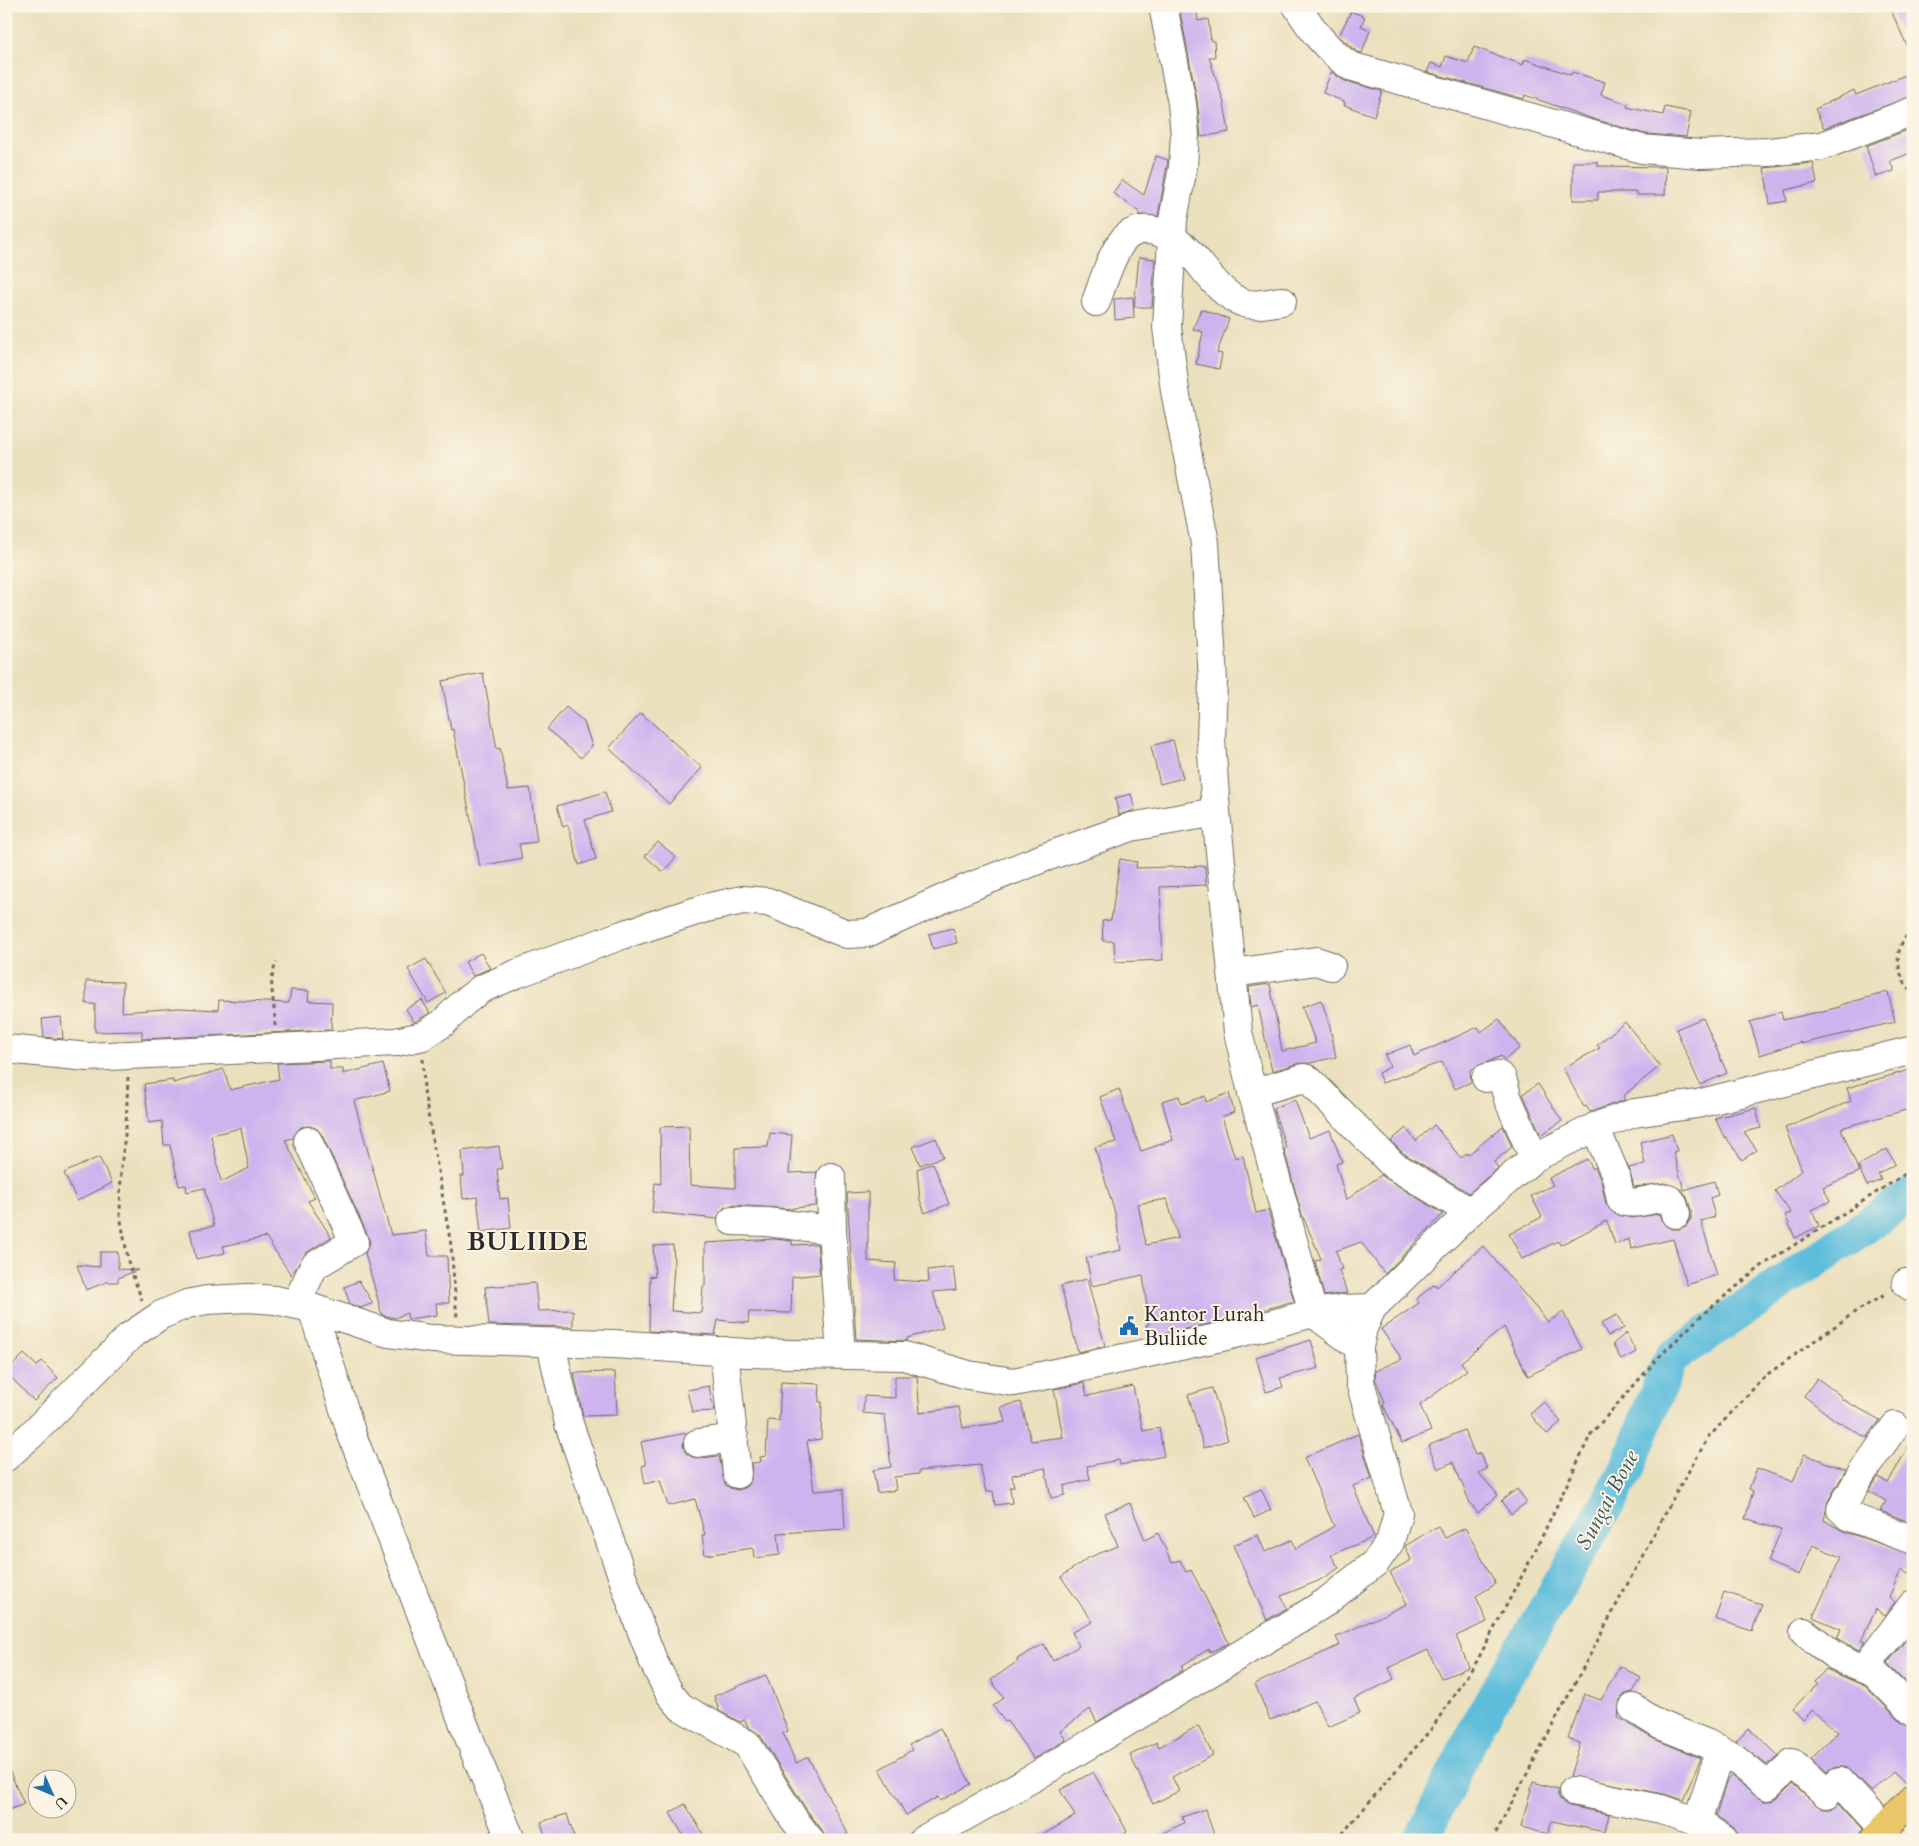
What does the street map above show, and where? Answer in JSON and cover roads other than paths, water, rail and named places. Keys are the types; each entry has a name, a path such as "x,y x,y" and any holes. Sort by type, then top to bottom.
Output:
{"main road":[{"path":"1879,1834 1913,1799"}],"street":[{"path":"1163,6 1182,102 1185,134 1183,167 1173,237 1167,327 1175,391 1205,543 1213,681 1211,739 1216,812 1234,973 1238,1032 1252,1093 1313,1314 1359,1347"},
{"path":"1297,6 1319,39 1336,56 1350,66 1642,149 1700,154 1769,152 1822,146 1913,111"},
{"path":"1096,302 1118,248 1125,238 1137,231 1150,229 1173,237 1191,254 1212,280 1226,293 1242,303 1249,305 1282,301"},
{"path":"6,1049 88,1057 396,1042 424,1036 443,1023 463,1003 481,989 558,957 706,908 743,900 768,902 847,934 866,933 965,889 1131,827 1216,812"},
{"path":"1234,973 1316,961 1331,966"},
{"path":"922,1840 1036,1776 1293,1623 1326,1602 1376,1562 1390,1542 1398,1513 1360,1382 1359,1347 1363,1328 1372,1308 1470,1212 1534,1158 1595,1127 1634,1113 1697,1104 1913,1050"},
{"path":"1486,1078 1498,1075 1502,1078 1508,1099 1534,1158"},
{"path":"1252,1093 1308,1079 1393,1165 1470,1212"},
{"path":"1595,1127 1616,1176 1621,1200 1630,1204 1658,1198 1669,1199 1676,1214"},
{"path":"308,1141 354,1242 314,1266 304,1306 477,1758 511,1840"},
{"path":"831,1177 832,1230 842,1354"},
{"path":"732,1221 767,1222 832,1230"},
{"path":"6,1457 31,1435 130,1336 150,1322 187,1304 207,1300 248,1298 275,1300 304,1306 375,1329 407,1337 551,1344 613,1344 724,1351 904,1356 968,1375 1014,1382 1235,1334 1313,1314 1340,1309 1372,1308"},
{"path":"551,1344 569,1424 639,1624 654,1663 670,1694 681,1707 747,1744 793,1818 810,1840"},
{"path":"724,1351 737,1474"},
{"path":"1895,1426 1862,1473 1841,1509 1848,1516 1913,1540"},
{"path":"698,1444 734,1438"},
{"path":"1865,1668 1913,1604"},
{"path":"1804,1632 1834,1654 1874,1673 1913,1712"},
{"path":"1633,1708 1660,1725 1735,1759 1768,1786 1792,1763 1826,1794 1840,1781 1879,1834"},
{"path":"1697,1822 1720,1751"},
{"path":"1573,1791 1661,1809 1697,1822 1724,1840"}],"waterway":[{"name":"Sungai Bone","path":"1421,1840 1480,1720 1626,1472 1670,1359 1913,1194"}],"place":[{"name":"Kantor Lurah Buliide","path":"1129,1326"}],"district":[{"name":"BULIIDE","path":"528,1241"}]}
